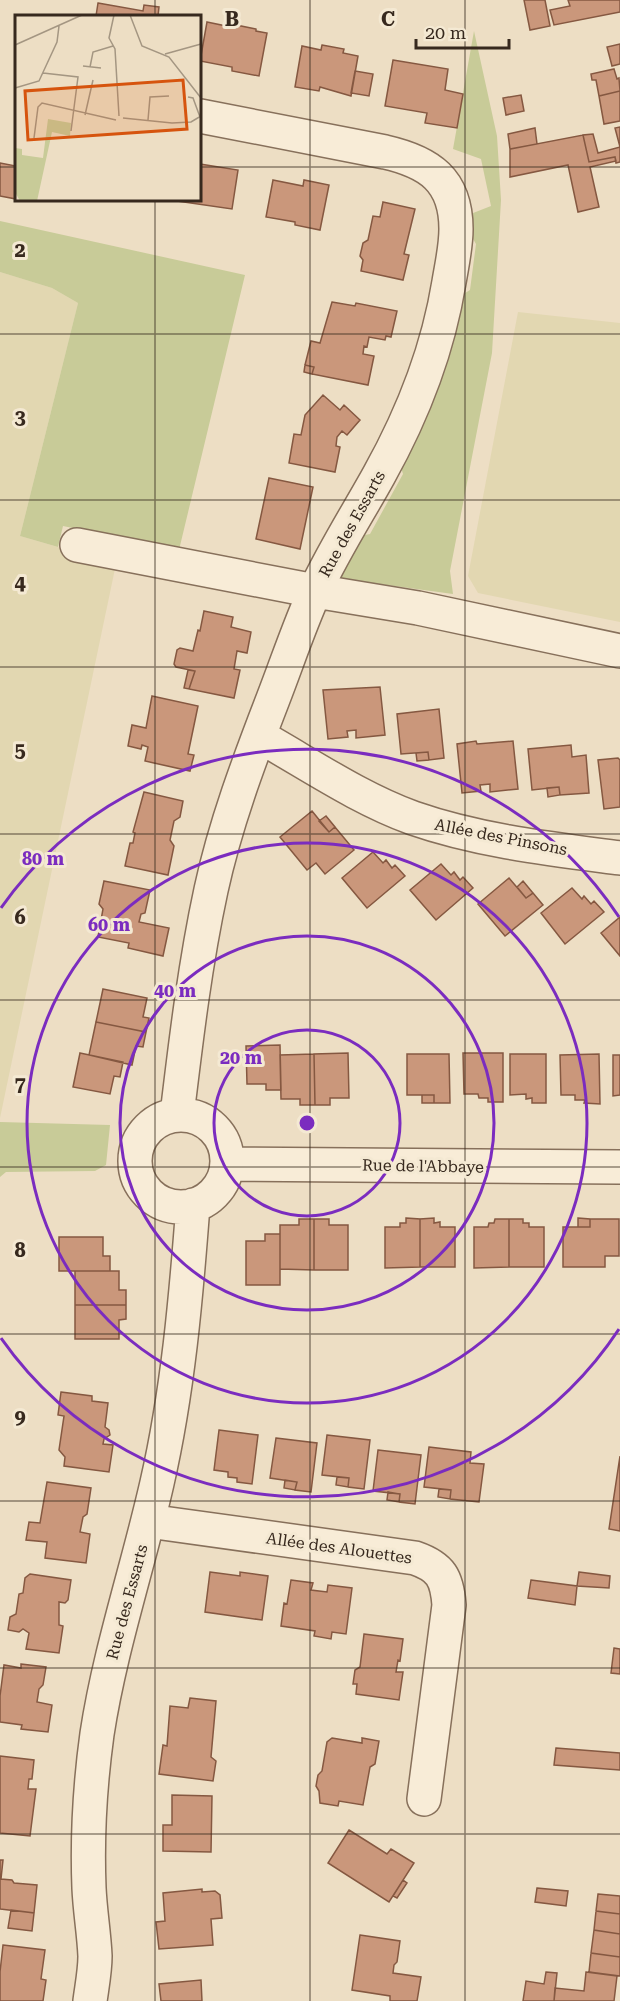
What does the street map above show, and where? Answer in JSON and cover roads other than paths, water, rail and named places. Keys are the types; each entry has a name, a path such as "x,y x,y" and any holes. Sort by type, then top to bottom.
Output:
{"street":[{"name":"Rue des Essarts","path":"177,1115 196,968 220,855 259,736 315,591 380,474 417,399 435,346 447,295 455,243 451,198 444,184 422,163 407,157 201,116"},
{"path":"77,545 315,591 418,608 620,651"},
{"name":"Allée des Pinsons","path":"259,736 345,785 412,817 488,837 620,858"},
{"path":"177,1115 197,1118 213,1128 224,1144 226,1164 224,1178 206,1199 194,1205 171,1205 156,1199 145,1188 136,1168 136,1153 145,1132 163,1119 177,1115"},
{"name":"Rue de l'Abbaye","path":"226,1164 620,1167"},
{"name":"Rue des Essarts","path":"90,2001 95,1958 90,1913 88,1857 97,1736 110,1668 165,1448 179,1359 194,1205"},
{"name":"Allée des Alouettes","path":"148,1521 415,1557 428,1562 438,1570 445,1579 449,1605 424,1800"}]}
